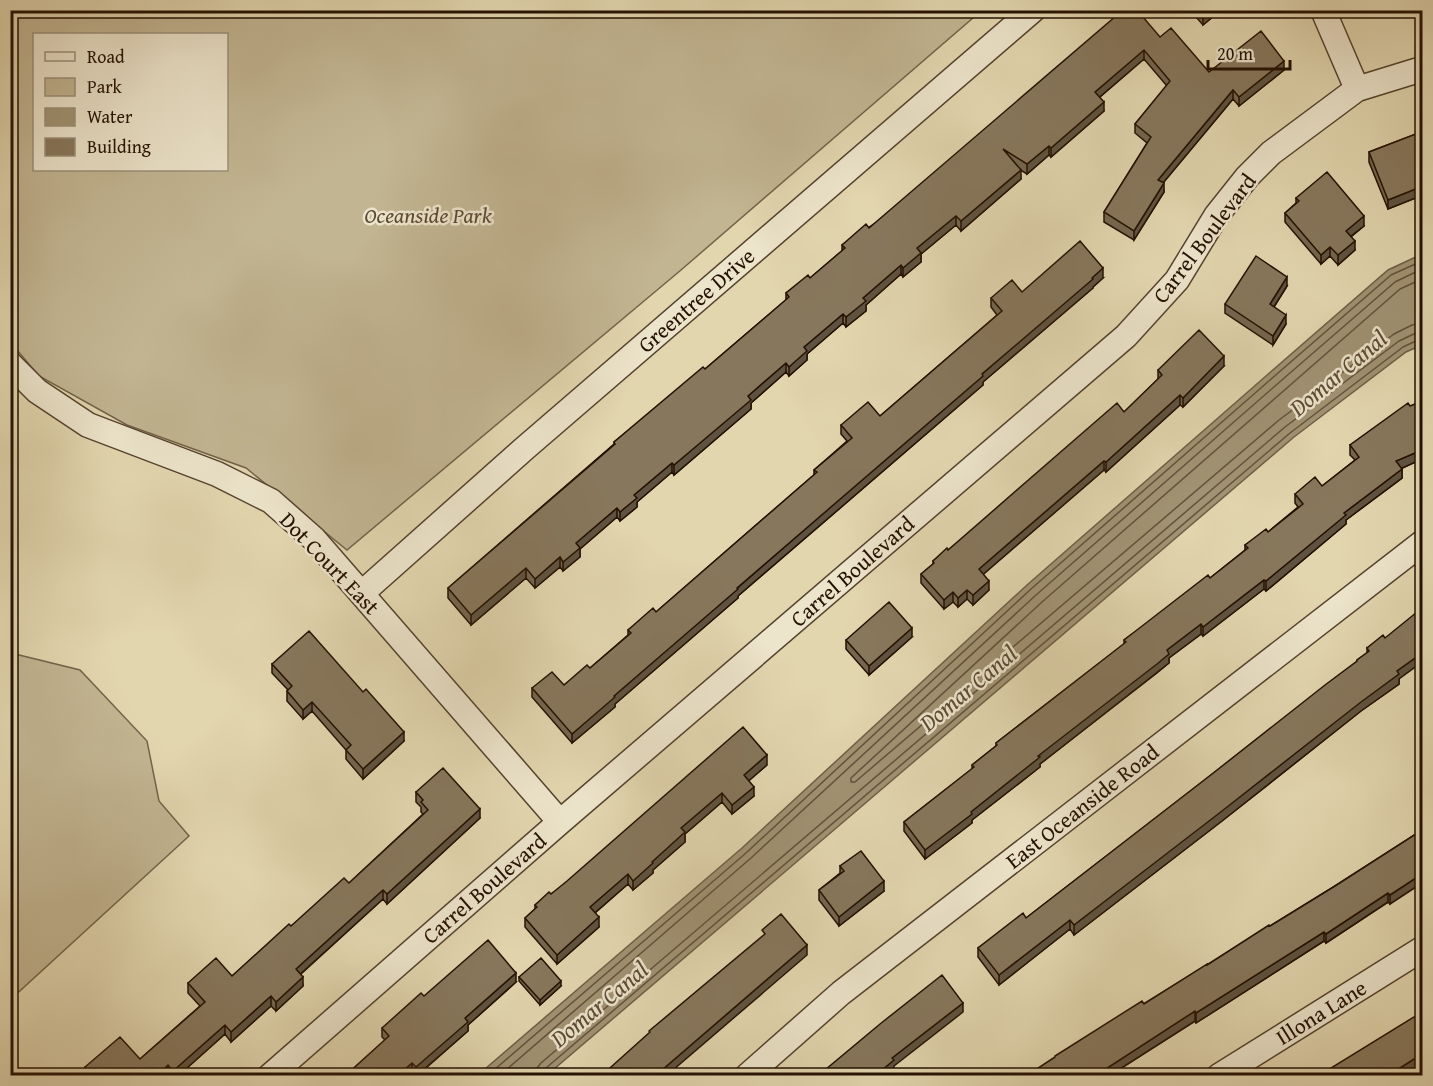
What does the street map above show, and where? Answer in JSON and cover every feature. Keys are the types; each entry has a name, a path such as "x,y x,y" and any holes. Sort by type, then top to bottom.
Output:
{"street":[{"name":"Greentree Drive","path":"362,593 525,448 1033,10"},
{"path":"1323,10 1357,89"},
{"name":"Carrel Boulevard","path":"270,1076 560,822 1126,336 1177,280 1216,216 1247,177 1271,153 1357,89 1422,69"},
{"name":"Dot Court East","path":"10,364 37,391 87,425 217,474 271,501 314,539 560,822"},
{"name":"East Oceanside Road","path":"747,1076 841,993 1422,543"},
{"name":"Illona Lane","path":"1219,1076 1422,949"}],"green space":[{"name":"Oceanside Park","path":"10,11 981,11 681,270 347,550 246,468 127,425 39,376 11,343"},
{"path":"11,653 80,670 147,741 159,801 189,836 11,999"}],"water":[{"name":"Domar Canal","path":"1422,254 1422,345 1406,352 1294,437 547,1075 478,1075 742,848 1027,585 1266,376 1388,270"}],"building":[{"path":"1123,10 1137,10 1160,37 1171,28 1209,72 1261,31 1284,61 1239,97 1233,90 1158,180 1164,183 1134,231 1104,212 1151,137 1135,124 1170,81 1144,50 1095,92 1104,102 1051,148 1049,146 1027,164 1003,149 1021,170 961,221 956,216 917,248 921,253 903,268 901,265 863,298 866,301 846,317 843,314 804,347 807,351 789,367 786,363 748,396 751,400 674,465 672,463 634,495 637,498 620,512 617,508 576,543 580,548 563,562 560,557 535,579 526,568 471,615 448,588 615,444 614,442 703,367 705,369 789,297 786,293 808,275 810,278 845,248 842,245 866,224 869,228"},
{"path":"1199,10 1210,10 1203,16"},
{"path":"1421,132 1422,193 1420,194 1418,188 1388,200 1369,152"},
{"path":"1327,172 1364,216 1346,231 1355,241 1338,255 1330,247 1321,255 1285,213 1299,201 1296,198"},
{"path":"1080,241 1103,268 1093,279 572,734 532,688 552,672 564,685 587,665 590,668 631,633 628,630 653,608 656,612 817,472 814,470 852,438 841,425 868,402 880,416 1002,311 991,298 1012,280 1022,292"},
{"path":"1256,256 1287,277 1270,304 1286,315 1273,336 1225,304"},
{"path":"1199,330 1224,356 1183,398 1180,395 1106,462 1104,461 979,569 989,581 973,595 967,590 958,598 953,592 944,600 921,574 934,563 933,561 1117,403 1124,412 1162,375 1158,370"},
{"path":"1422,401 1422,450 1396,461 1402,469 1344,513 1346,515 1266,581 1264,580 1203,627 1201,624 1167,650 1169,654 1157,664 1038,756 1040,757 971,812 972,814 925,850 904,822 974,767 972,765 997,745 996,743 1126,642 1124,640 1208,575 1210,578 1248,548 1245,545 1266,529 1268,532 1303,504 1295,494 1315,477 1322,486 1359,457 1350,445 1408,403 1410,406"},
{"path":"889,602 912,628 869,666 846,640"},
{"path":"1422,608 1422,653 1397,671 1399,674 1074,925 1070,920 999,975 978,948 1023,913 1026,918 1357,661 1369,651 1367,648 1383,635 1385,638"},
{"path":"309,631 363,692 366,689 404,732 363,769 346,750 351,745 312,702 303,710 287,691 292,686 272,664"},
{"path":"743,727 767,755 744,775 754,787 732,805 722,793 681,828 685,832 633,881 628,874 590,907 599,917 557,955 525,918 537,907 535,905 549,892 551,894 567,881"},
{"path":"443,768 480,809 387,894 383,890 296,969 303,977 276,1002 271,996 231,1032 225,1025 173,1071 168,1065 157,1076 93,1076 85,1067 120,1037 140,1059 205,1002 188,983 216,958 232,976 344,878 349,883 428,810 416,792"},
{"path":"1422,830 1422,874 1390,895 1388,893 1326,934 1324,932 1196,1013 1195,1011 1095,1076 1026,1076 1142,1001 1144,1004"},
{"path":"861,851 884,881 839,917 819,890 844,871 840,866"},
{"path":"781,914 807,945 655,1076 601,1076 649,1031 765,934 762,930"},
{"path":"488,940 516,973 465,1018 468,1022 416,1067 412,1063 397,1076 345,1076 389,1036 382,1028 421,993 424,996"},
{"path":"541,958 561,981 540,1000 519,977"},
{"path":"942,975 963,1003 892,1058 894,1060 875,1076 822,1076 825,1070"},
{"path":"1422,1012 1422,1054 1395,1071 1397,1076 1318,1076"}]}
